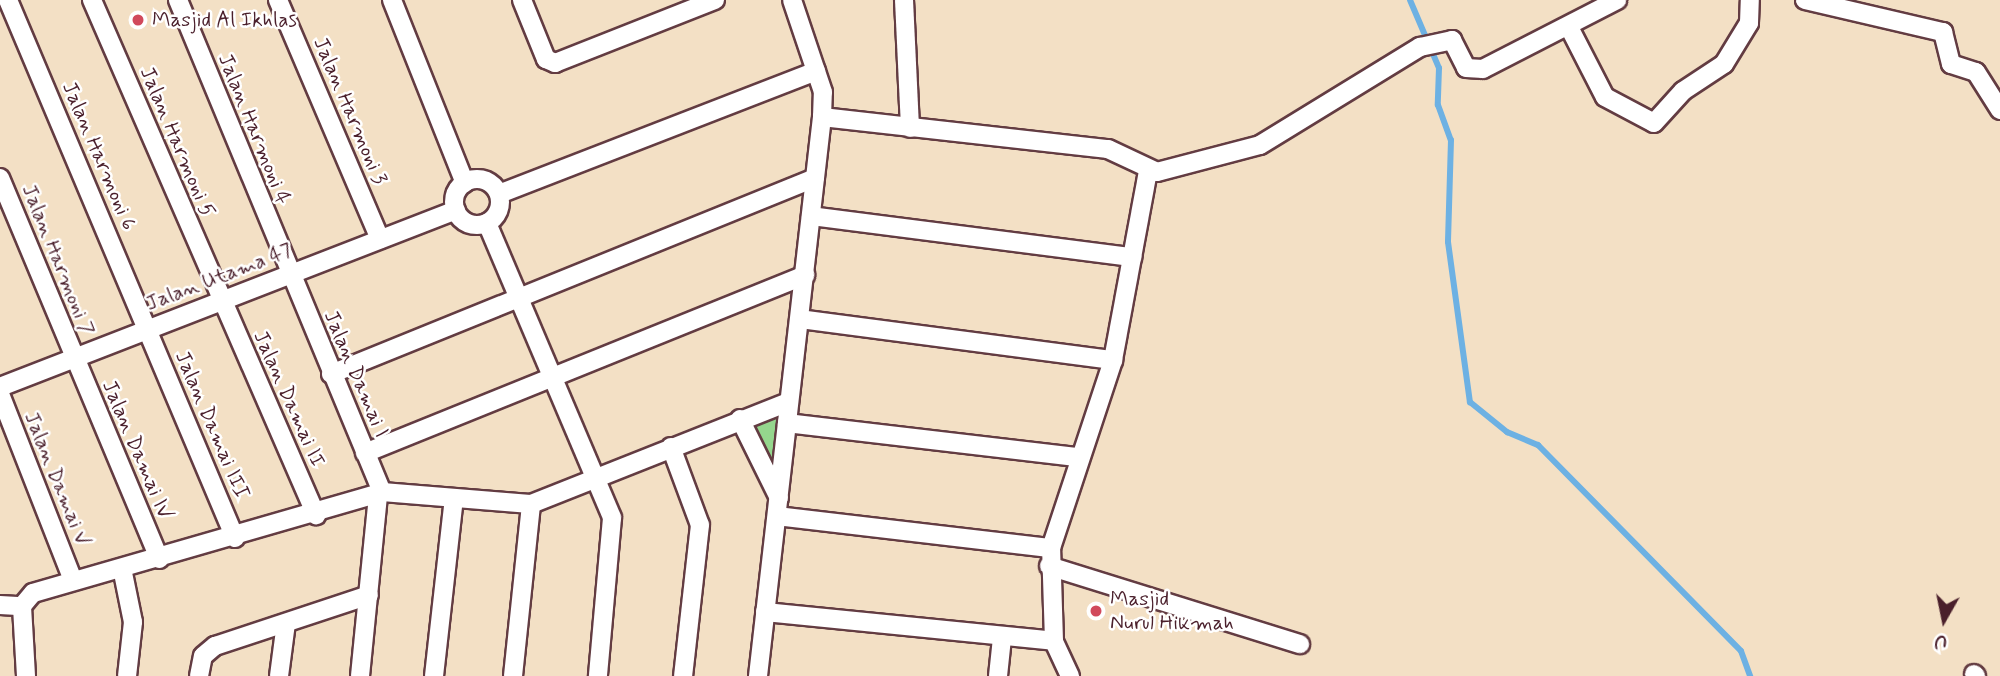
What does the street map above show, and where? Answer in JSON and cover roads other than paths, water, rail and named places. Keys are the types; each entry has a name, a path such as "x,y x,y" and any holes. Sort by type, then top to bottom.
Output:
{"street":[{"name":"Jalan Harmoni 6","path":"8,0 147,330"},
{"name":"Jalan Harmoni 5","path":"92,0 221,301"},
{"name":"Jalan Harmoni 4","path":"178,0 288,275"},
{"name":"Jalan Harmoni 3","path":"278,0 380,239"},
{"path":"392,0 465,183"},
{"path":"522,0 546,59 555,63 715,0"},
{"path":"758,676 822,117 816,71 792,0"},
{"path":"904,0 911,128"},
{"path":"1148,172 1260,145 1420,47 1441,41 1455,41 1466,68 1476,71 1570,29 1617,0"},
{"path":"1570,29 1605,97 1654,123 1683,91 1724,64 1749,23 1750,0"},
{"path":"1805,0 1943,32 1951,64 1976,72 2000,110"},
{"path":"499,194 816,71"},
{"path":"822,117 1108,149 1133,158 1148,172"},
{"path":"1070,676 1054,641 1050,557 1078,457 1113,360 1148,172"},
{"name":"Jalan Harmoni 7","path":"0,178 74,358"},
{"path":"331,374 815,178"},
{"path":"485,180 499,194 500,208 487,223 472,224 456,210 455,195 465,183 485,180"},
{"name":"Jalan Utama 47","path":"0,387 456,210"},
{"path":"811,216 1132,257"},
{"path":"487,223 595,478 612,527 597,676"},
{"name":"Jalan Damai I","path":"288,275 365,453 380,495"},
{"path":"365,453 552,380 805,275"},
{"name":"Jalan Damai II","path":"221,301 316,515"},
{"path":"800,319 1113,360"},
{"name":"Jalan Damai III","path":"147,330 235,538"},
{"name":"Jalan Damai IV","path":"74,358 159,559"},
{"name":"Jalan Damai V","path":"0,394 7,437 73,580"},
{"path":"26,676 22,606 33,593 380,495 531,504 740,419 789,402"},
{"path":"740,419 778,507"},
{"path":"787,423 1078,457"},
{"path":"671,447 700,525 683,676"},
{"path":"360,676 380,495"},
{"path":"434,676 454,498"},
{"path":"513,676 531,504"},
{"path":"778,507 1050,557 1300,644"},
{"path":"122,568 133,621 127,676"},
{"path":"199,676 203,656 215,646 369,595"},
{"path":"0,605 22,606"},
{"path":"765,612 1002,639 1054,641"},
{"path":"279,676 286,622"},
{"path":"998,676 1002,639"}],"waterway":[{"path":"1410,0 1439,68 1438,105 1451,140 1448,242 1470,402 1507,432 1538,445 1741,651 1750,676"}],"place":[{"name":"Masjid Al Ikhlas","path":"138,20"},
{"name":"Masjid Nurul Hikmah","path":"1096,611"}]}
